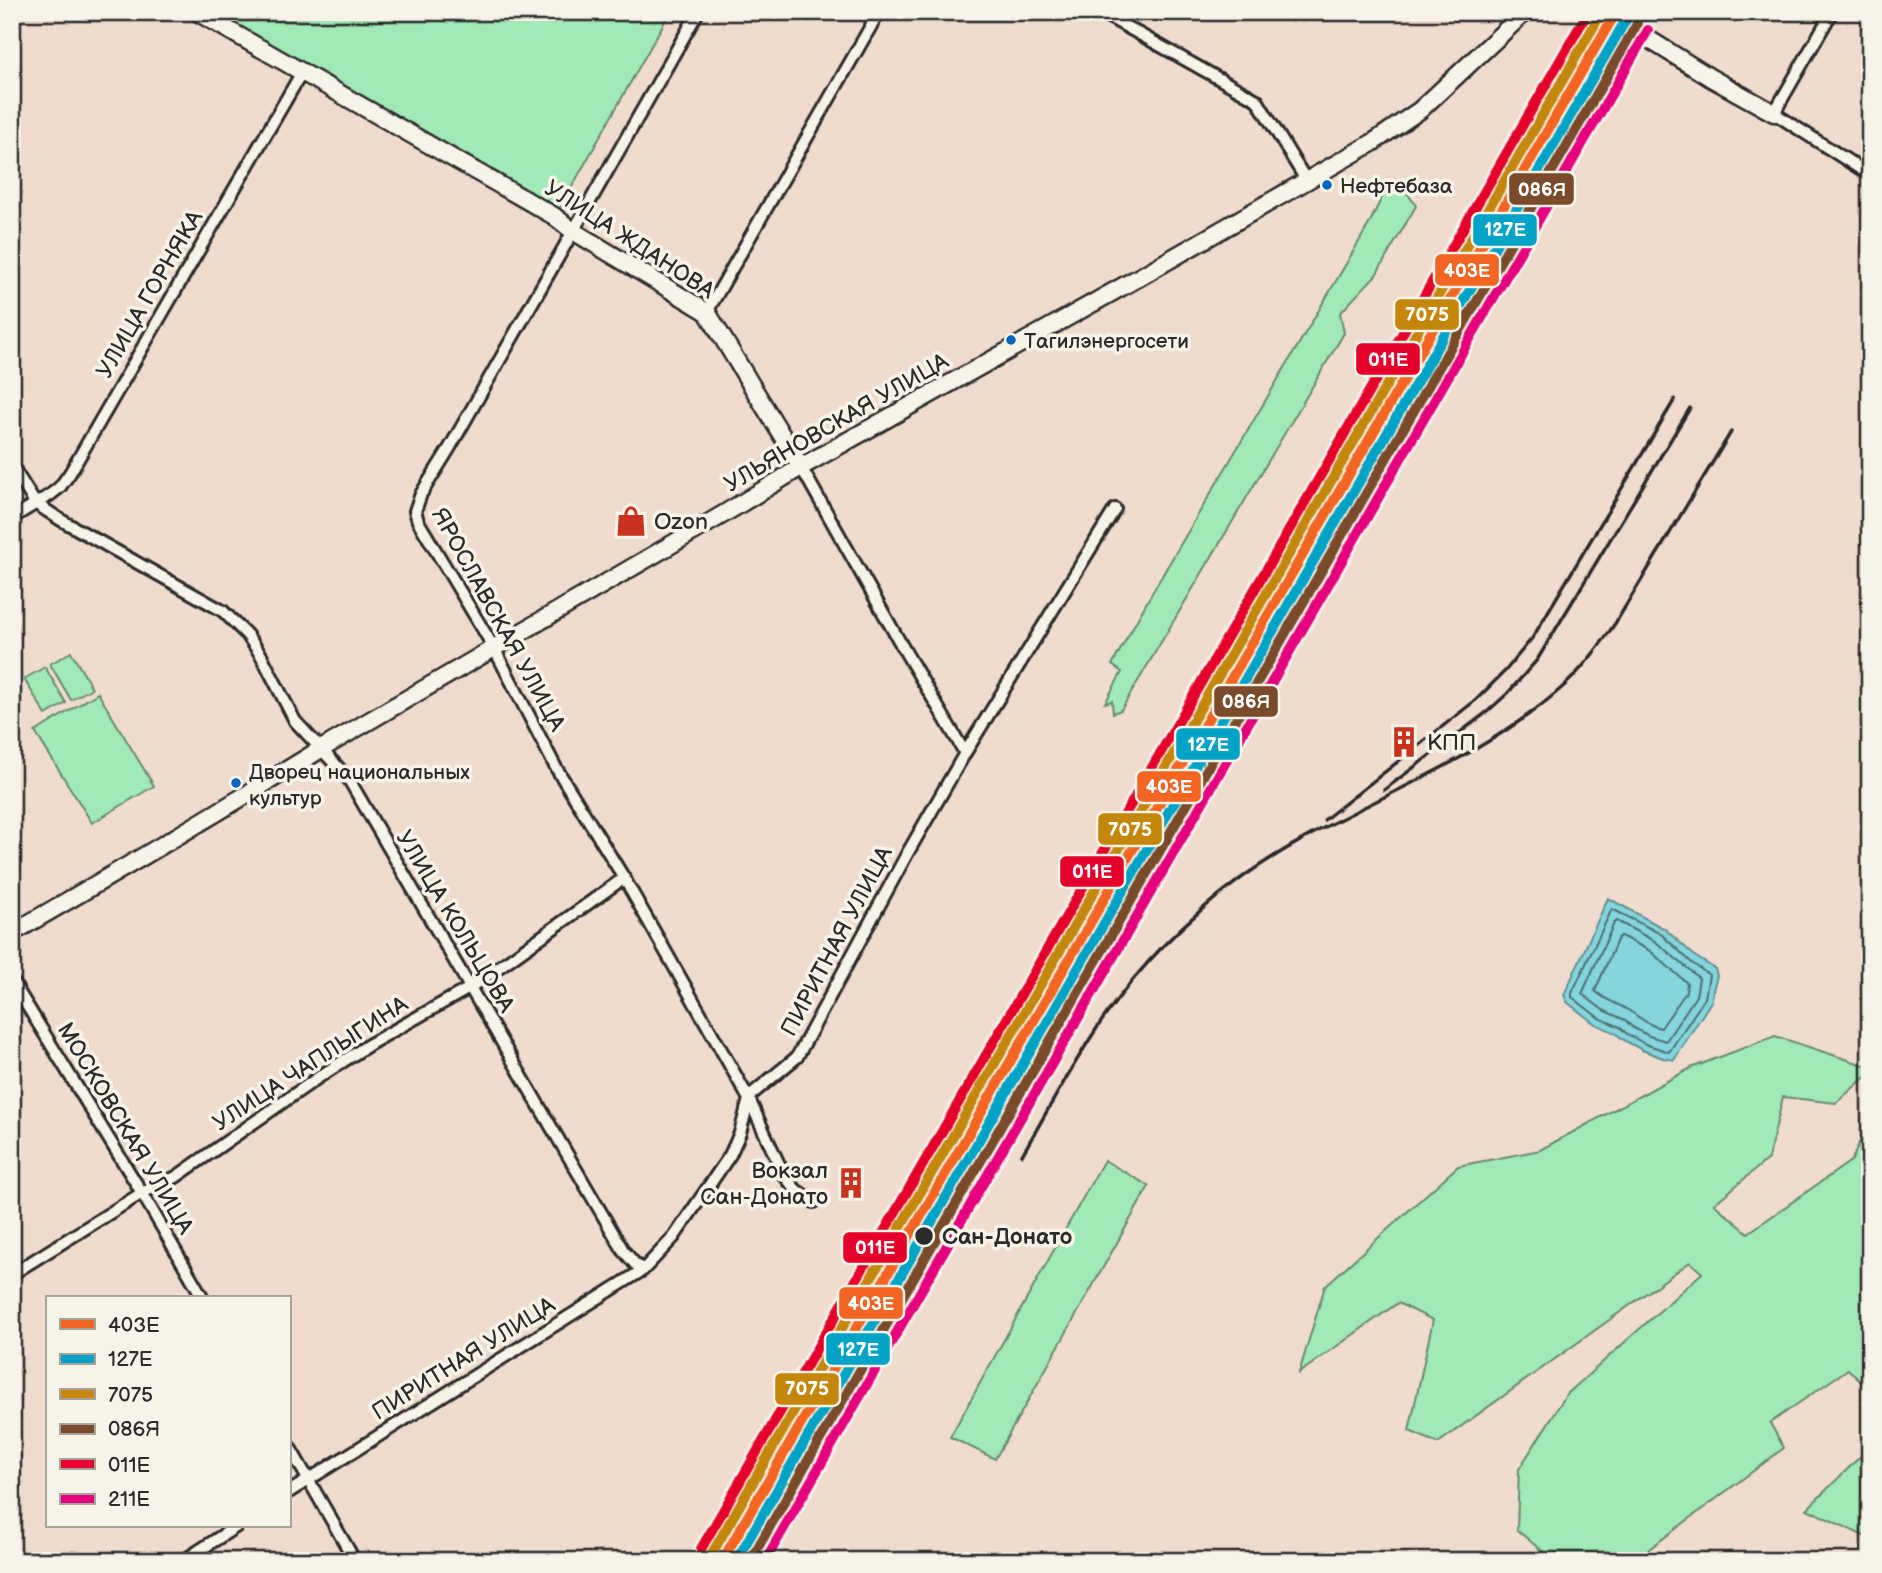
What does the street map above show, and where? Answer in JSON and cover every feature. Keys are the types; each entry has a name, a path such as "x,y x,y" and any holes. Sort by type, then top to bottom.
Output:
{"main road":[{"name":"УЛИЦА ЖДАНОВА","path":"197,12 554,216 573,232 707,312 801,467"},
{"path":"1605,12 1711,78 1774,113"},
{"name":"УЛЬЯНОВСКАЯ УЛИЦА","path":"12,933 801,467 1372,143 1420,110 1522,13"}],"street":[{"name":"ЯРОСЛАВСКАЯ УЛИЦА","path":"698,12 421,494 415,511 418,521 494,648 555,766 624,878 749,1100 783,1175 796,1190 814,1202"},
{"path":"707,312 879,12"},
{"path":"1100,12 1257,100 1306,180"},
{"path":"1832,12 1774,113 1870,175"},
{"name":"УЛИЦА ГОРНЯКА","path":"12,518 60,487 70,473 302,72"},
{"name":"УЛИЦА КОЛЬЦОВА","path":"12,466 35,503 223,611 247,635 295,721 348,778 623,1250 643,1269"},
{"name":"УЛИЦА ЖДАНОВА","path":"801,467 965,753"},
{"name":"ПИРИТНАЯ УЛИЦА","path":"290,1491 643,1269 674,1237 730,1155 752,1094 797,1057 965,753 1115,509"},
{"name":"УЛИЦА ЧАПЛЫГИНА","path":"12,1274 142,1193 176,1177 370,1044 471,988 624,878"},
{"name":"МОСКОВСКАЯ УЛИЦА","path":"12,981 202,1296"},
{"path":"290,1449 355,1561"},
{"path":"183,1561 234,1528"}],"green space":[{"path":"215,12 670,12 559,210"},
{"path":"1398,188 1408,194 1416,206 1376,275 1340,313 1344,333 1121,710 1113,713 1112,701 1105,703 1122,672 1112,665 1346,264 1386,189"},
{"path":"71,652 92,688 71,700 50,664"},
{"path":"45,667 66,703 46,715 24,679"},
{"path":"98,693 154,786 92,823 35,732"},
{"path":"1775,1036 1870,1067 1870,1073 1836,1103 1783,1097 1768,1159 1714,1204 1748,1233 1852,1160 1870,1117 1870,1381 1864,1385 1848,1369 1770,1423 1784,1448 1633,1561 1554,1561 1517,1530 1519,1469 1566,1395 1702,1273 1690,1262 1438,1443 1409,1431 1433,1320 1398,1303 1299,1373 1325,1286 1458,1166 1540,1150 1691,1068"},
{"path":"1104,1160 1149,1186 995,1459 950,1437"},
{"path":"1870,1447 1870,1539 1807,1509"}],"water":[{"path":"1608,898 1665,929 1696,957 1715,969 1717,976 1712,1000 1674,1060 1642,1050 1616,1033 1595,1024 1567,1002 1564,995"}],"railway":[{"path":"1324,820 1476,700 1506,670 1533,637 1675,399"},
{"path":"1384,790 1487,712 1537,660 1690,408"},
{"path":"1022,1155 1081,1052 1117,999 1149,962 1201,910 1279,853 1489,741 1529,714 1573,677 1616,622 1731,432"}],"transit line":[{"name":"011Е","path":"701,1549 1588,12"},
{"name":"7075","path":"711,1555 1602,12"},
{"name":"403Е","path":"722,1561 1616,12"},
{"name":"127Е","path":"736,1561 1627,18"},
{"name":"086Я","path":"750,1561 1637,24"},
{"name":"211Е","path":"765,1561 1648,30"}],"place":[{"name":"Нефтебаза","path":"1327,185"},
{"name":"Тагилэнергосети","path":"1011,340"},
{"name":"Ozon","path":"631,521"},
{"name":"КПП","path":"1404,742"},
{"name":"Дворец национальных культур","path":"236,783"},
{"name":"Вокзал Сан-Донато","path":"851,1183"},
{"name":"Сан-Донато","path":"924,1236"}]}
